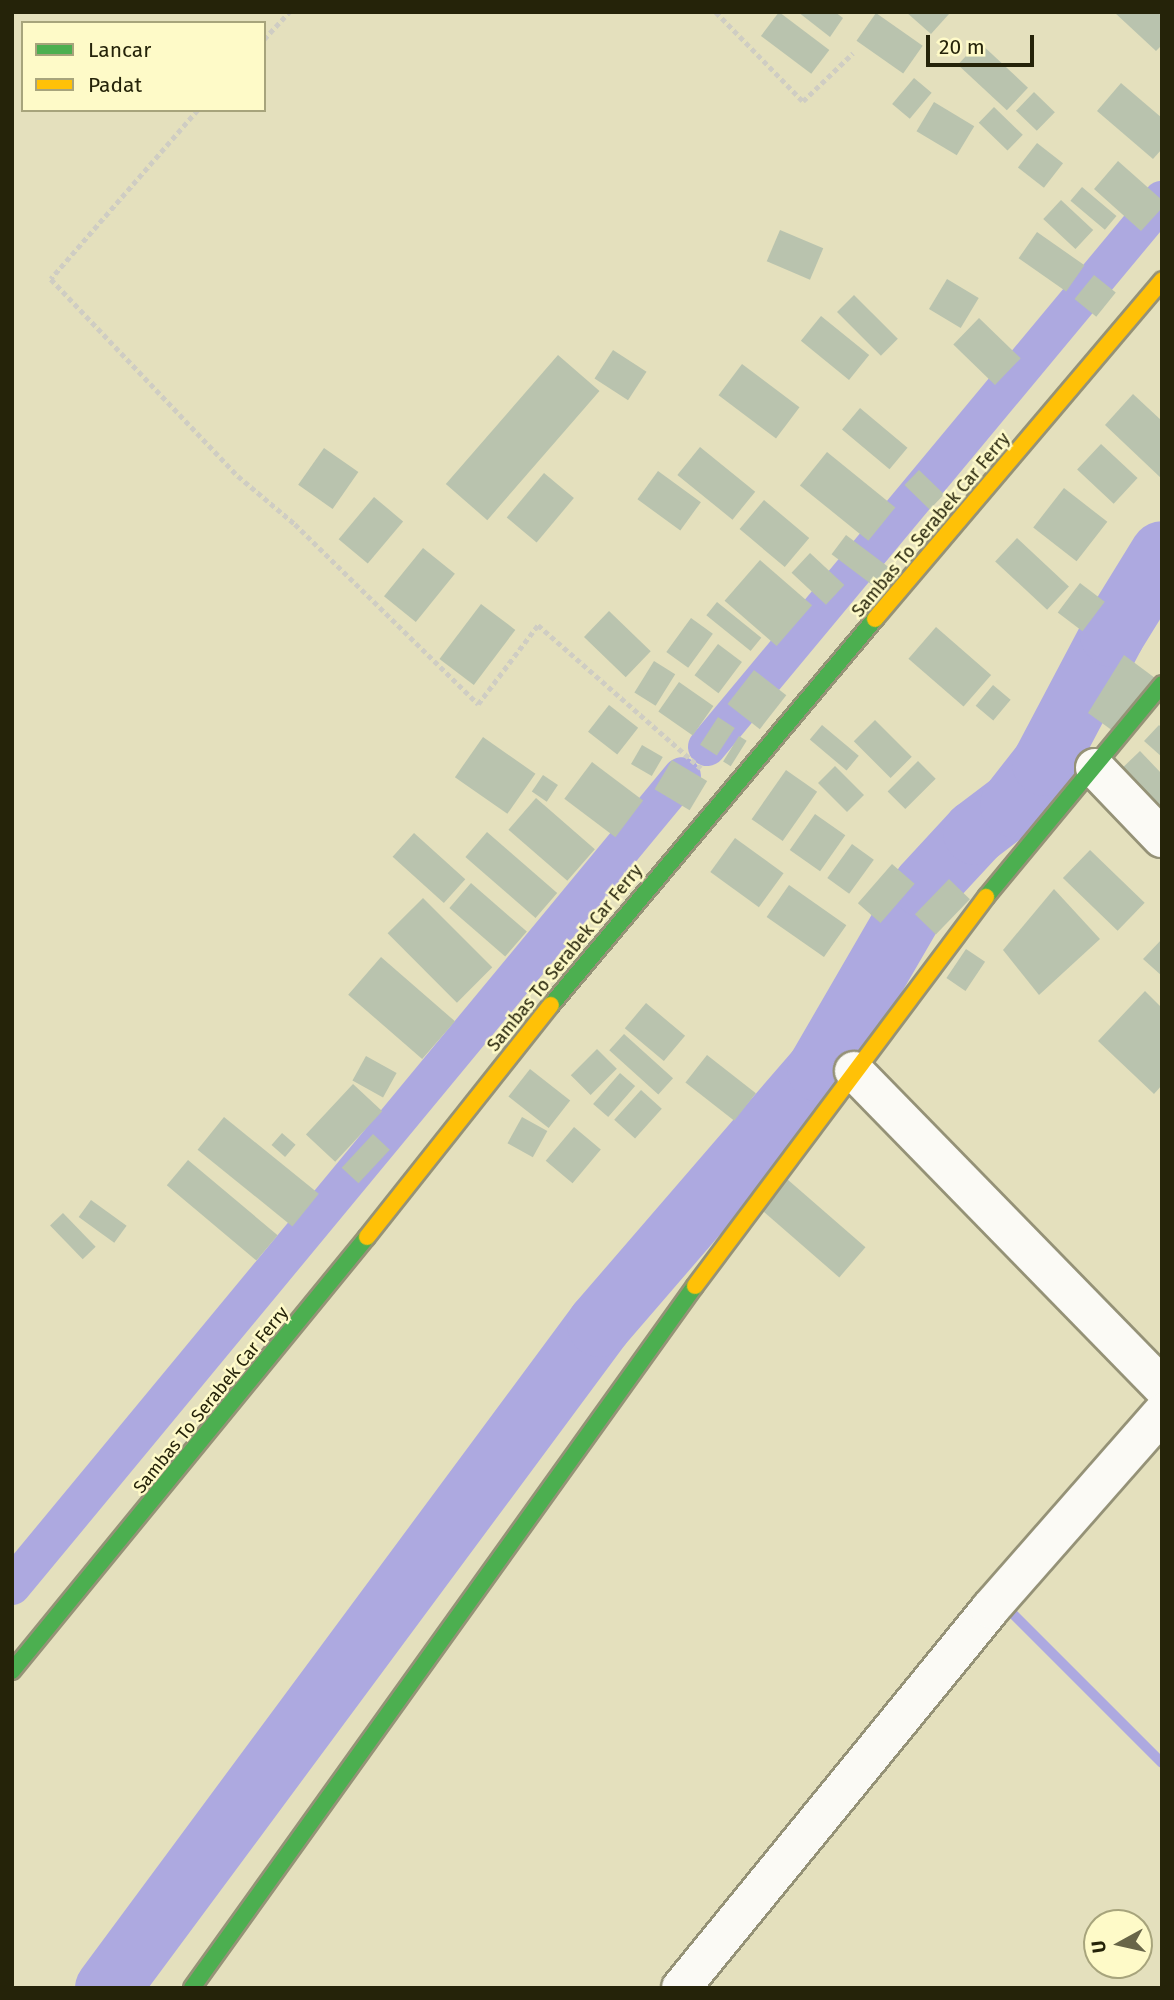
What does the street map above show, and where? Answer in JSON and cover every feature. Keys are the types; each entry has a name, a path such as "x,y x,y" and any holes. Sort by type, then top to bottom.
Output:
{"main road":[{"name":"Sambas To Serabek Car Ferry","path":"12,1671 295,1329 462,1114 726,793 1162,280"},
{"path":"192,1988 348,1775 588,1431 951,939 1162,684"}],"street":[{"path":"1095,768 1162,838"},
{"path":"854,1072 1162,1387"},
{"path":"681,1988 990,1609 1162,1413"}],"path":[{"path":"266,37 289,12"},
{"path":"716,12 803,101 853,53"},
{"path":"196,112 51,279 238,476 295,524 478,704 538,625 669,736 726,793"}],"building":[{"path":"779,12 829,50 811,74 761,36"},
{"path":"798,12 835,12 843,18 830,37"},
{"path":"906,12 947,12 949,14 931,34"},
{"path":"1114,12 1157,12 1162,16 1162,45 1156,51"},
{"path":"876,13 923,46 903,74 856,41"},
{"path":"979,42 1028,88 1007,110 958,65"},
{"path":"914,78 932,93 910,119 892,104"},
{"path":"1121,83 1162,118 1162,149 1153,159 1097,111"},
{"path":"1034,92 1055,112 1037,131 1016,111"},
{"path":"934,102 974,126 957,155 916,131"},
{"path":"994,107 1023,135 1007,151 979,123"},
{"path":"1037,143 1063,163 1044,188 1018,167"},
{"path":"1118,161 1162,200 1162,208 1141,231 1094,189"},
{"path":"1082,187 1116,216 1105,230 1070,201"},
{"path":"1061,200 1093,230 1075,249 1043,219"},
{"path":"780,230 823,248 810,280 767,261"},
{"path":"1037,232 1085,265 1066,291 1019,258"},
{"path":"1094,275 1116,293 1096,317 1074,299"},
{"path":"947,279 979,298 961,328 929,309"},
{"path":"854,295 898,339 881,356 837,312"},
{"path":"821,316 869,355 849,380 801,341"},
{"path":"979,318 1021,358 995,385 953,345"},
{"path":"613,350 647,372 628,400 594,379"},
{"path":"558,355 600,391 487,520 446,484"},
{"path":"742,364 800,407 776,438 719,395"},
{"path":"1133,394 1162,421 1162,479 1105,425"},
{"path":"860,408 907,448 889,469 842,429"},
{"path":"1101,444 1138,478 1114,504 1077,470"},
{"path":"700,447 755,492 733,520 677,475"},
{"path":"324,448 358,472 333,509 298,485"},
{"path":"827,452 895,507 868,541 800,485"},
{"path":"919,470 944,494 930,509 904,485"},
{"path":"658,471 701,502 680,530 637,499"},
{"path":"544,473 574,498 537,542 507,517"},
{"path":"1064,488 1107,522 1077,561 1033,527"},
{"path":"374,497 403,521 368,564 339,539"},
{"path":"764,500 809,538 785,567 740,529"},
{"path":"846,535 889,567 875,587 832,554"},
{"path":"1017,538 1069,586 1047,610 995,561"},
{"path":"423,548 455,574 416,622 384,596"},
{"path":"810,553 844,585 826,605 792,573"},
{"path":"760,560 812,605 777,646 725,601"},
{"path":"1080,583 1105,602 1082,631 1058,613"},
{"path":"717,602 761,638 751,651 706,615"},
{"path":"481,604 515,630 474,685 439,659"},
{"path":"609,611 651,651 626,677 584,637"},
{"path":"691,618 713,634 688,668 666,652"},
{"path":"936,627 991,675 964,707 908,659"},
{"path":"718,644 742,662 718,693 695,675"},
{"path":"1124,655 1155,678 1113,731 1088,713"},
{"path":"654,661 675,674 656,706 634,692"},
{"path":"754,670 786,695 760,729 728,704"},
{"path":"679,682 713,706 693,736 658,711"},
{"path":"993,685 1011,700 993,720 976,706"},
{"path":"609,705 638,728 617,755 588,732"},
{"path":"718,717 735,728 717,756 700,745"},
{"path":"875,720 912,757 891,778 854,741"},
{"path":"822,725 859,756 847,770 810,740"},
{"path":"1159,725 1162,728 1162,757 1144,741"},
{"path":"739,736 747,741 731,766 723,761"},
{"path":"483,737 535,774 507,814 455,777"},
{"path":"642,745 663,757 652,776 631,764"},
{"path":"1140,751 1162,774 1162,820 1117,773"},
{"path":"672,760 707,781 690,810 654,789"},
{"path":"918,761 936,779 905,809 888,791"},
{"path":"592,762 643,801 615,837 564,799"},
{"path":"835,766 864,795 847,812 818,783"},
{"path":"786,770 817,792 783,841 752,819"},
{"path":"543,775 558,785 547,802 532,792"},
{"path":"536,798 595,849 567,881 508,830"},
{"path":"815,814 845,835 820,871 790,850"},
{"path":"487,832 557,893 536,918 465,857"},
{"path":"414,833 465,879 444,903 393,857"},
{"path":"735,838 784,873 759,907 710,872"},
{"path":"852,844 874,860 849,894 827,878"},
{"path":"1090,850 1145,903 1118,931 1063,878"},
{"path":"892,864 915,884 881,923 858,903"},
{"path":"949,879 970,899 936,934 915,914"},
{"path":"471,883 527,932 505,956 449,908"},
{"path":"789,885 846,925 824,957 767,917"},
{"path":"1054,889 1100,939 1039,995 1003,950"},
{"path":"423,898 492,967 457,1003 388,933"},
{"path":"1162,939 1162,976 1143,959"},
{"path":"966,949 985,962 965,991 946,978"},
{"path":"381,957 455,1021 422,1059 348,995"},
{"path":"1145,991 1162,1008 1162,1085 1154,1094 1098,1041"},
{"path":"646,1003 685,1036 664,1061 625,1028"},
{"path":"624,1034 673,1078 658,1095 609,1050"},
{"path":"597,1049 617,1069 591,1095 571,1075"},
{"path":"707,1055 756,1093 734,1121 685,1083"},
{"path":"366,1056 397,1073 383,1097 352,1080"},
{"path":"530,1069 570,1100 549,1128 508,1097"},
{"path":"620,1073 635,1086 608,1117 593,1104"},
{"path":"353,1084 382,1111 335,1162 306,1134"},
{"path":"641,1090 662,1109 635,1138 614,1120"},
{"path":"224,1117 319,1194 292,1226 198,1150"},
{"path":"522,1117 547,1131 533,1157 507,1143"},
{"path":"574,1127 601,1149 573,1183 546,1161"},
{"path":"282,1133 296,1145 285,1157 272,1145"},
{"path":"373,1134 390,1150 358,1183 342,1168"},
{"path":"188,1160 278,1235 256,1260 167,1185"},
{"path":"787,1179 865,1247 839,1277 761,1209"},
{"path":"91,1200 127,1226 114,1243 79,1217"},
{"path":"63,1213 96,1247 83,1259 50,1226"}],"waterway":[{"path":"707,747 1162,200"},
{"path":"107,1988 599,1324 819,1069 925,886 975,832 1012,804 1044,763 1112,634 1162,553"},
{"path":"12,1586 682,776"},
{"path":"1010,1611 1162,1763"}],"traffic: fast":[{"path":"551,1005 875,619"},
{"path":"986,897 1162,684"},
{"path":"12,1671 367,1237"},
{"path":"192,1988 695,1286"}],"traffic: slow":[{"path":"875,619 1162,280"},
{"path":"695,1286 986,897"},
{"path":"367,1237 551,1005"}]}
